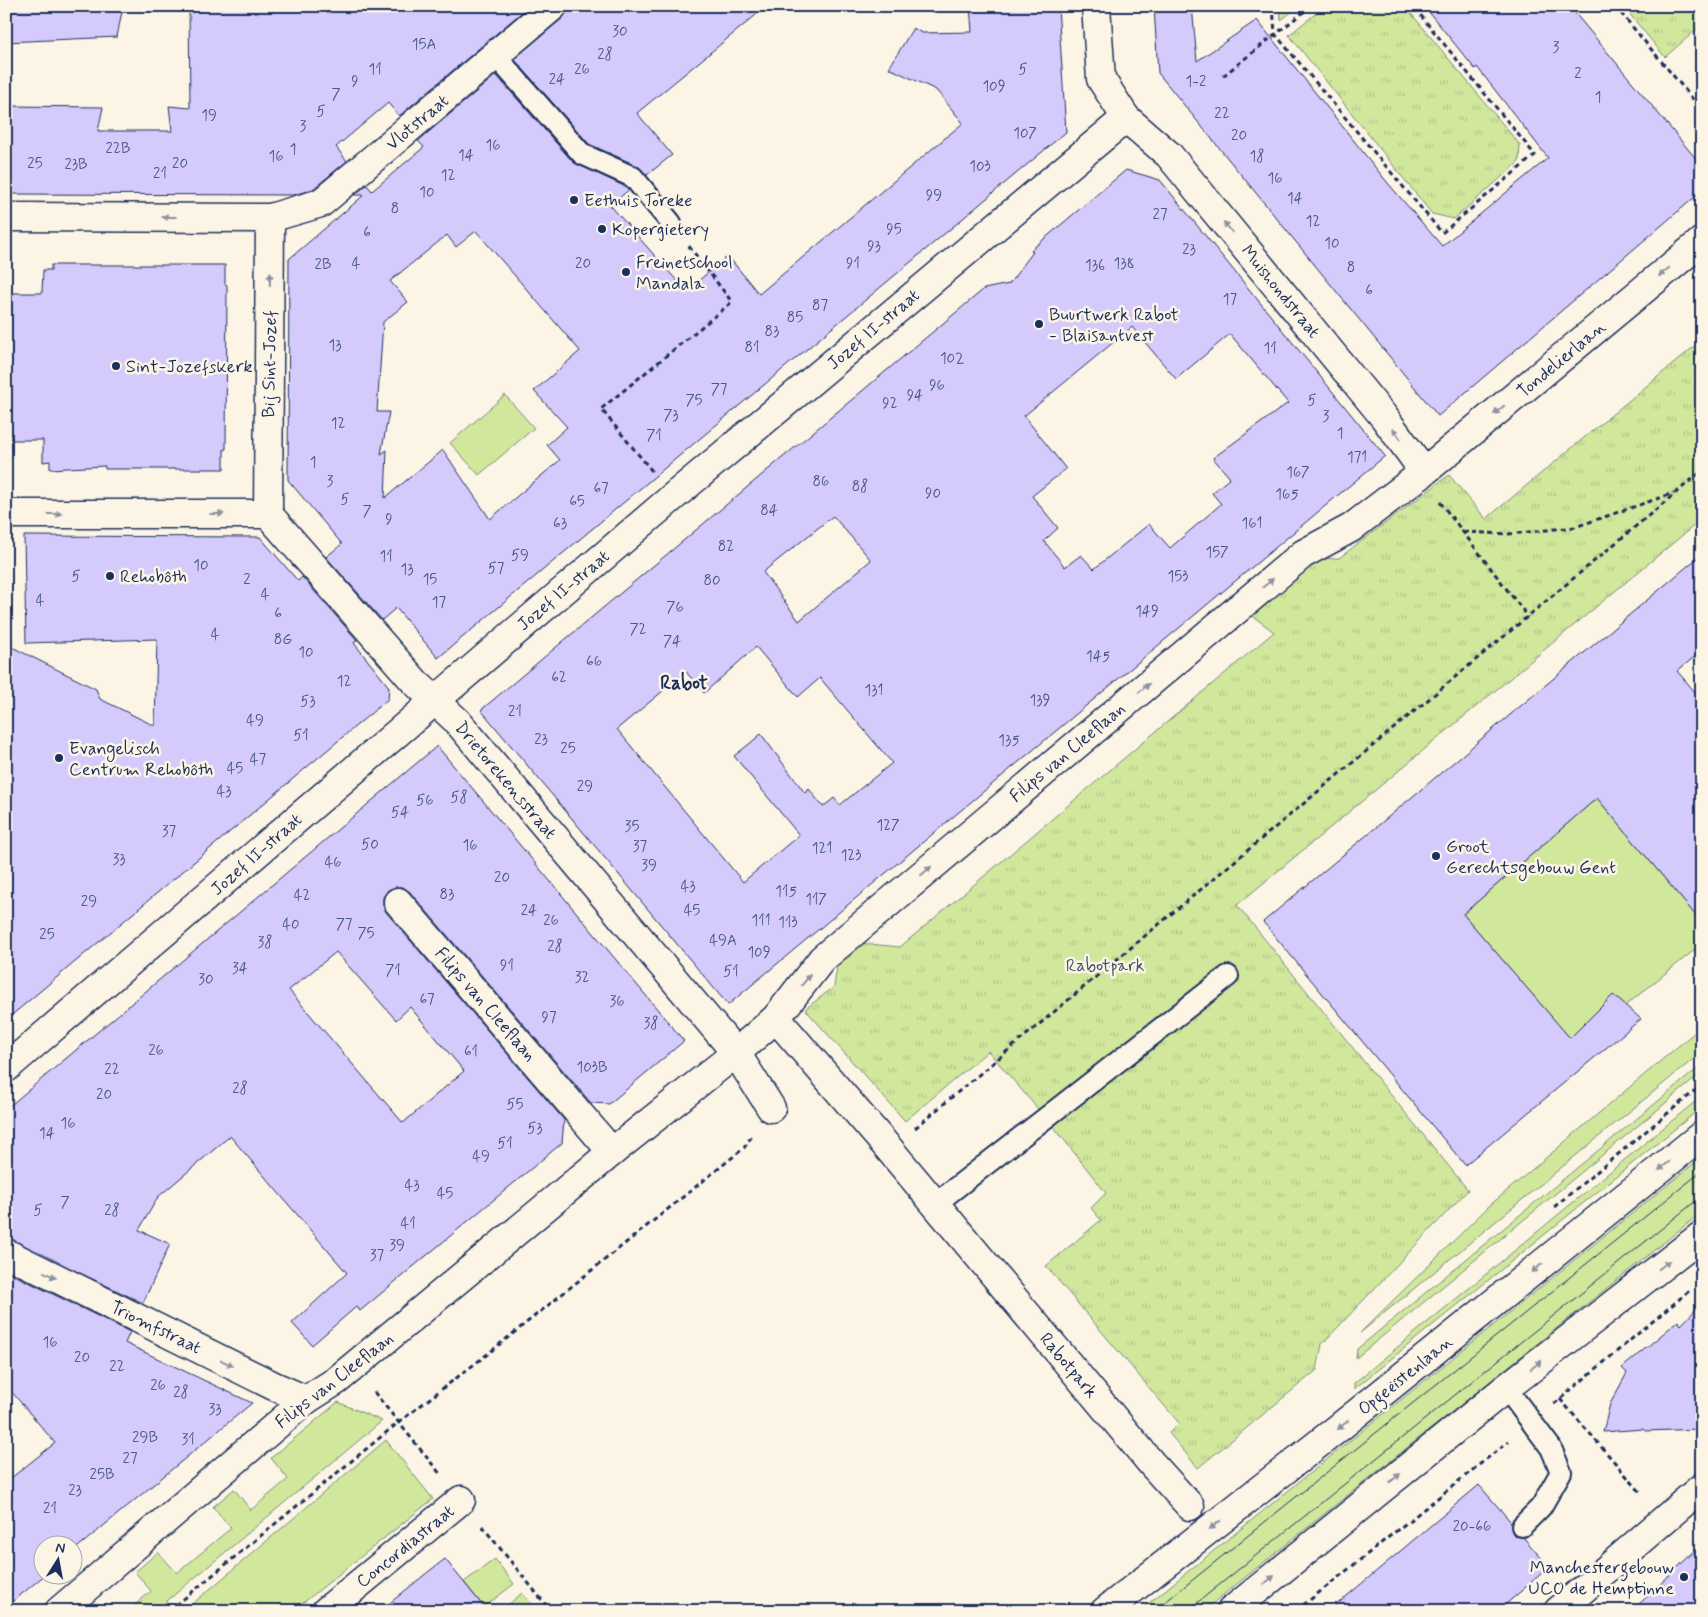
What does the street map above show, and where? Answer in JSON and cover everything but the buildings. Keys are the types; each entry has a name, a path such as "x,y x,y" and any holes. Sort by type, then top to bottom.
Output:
{"street":[{"name":"Vlotstraat","path":"270,218 321,204 553,6"},
{"name":"Muishondstraat","path":"1096,6 1101,79 1126,118 1169,155 1378,410 1418,462 1419,476"},
{"name":"Jozef II-straat","path":"6,1068 674,496 1126,118"},
{"path":"6,217 270,218"},
{"name":"Bij Sint-Jozef","path":"268,514 270,218"},
{"name":"Tondelierlaan","path":"1419,476 1702,241"},
{"name":"Filips van Cleeflaan","path":"59,1611 306,1400 336,1381 612,1152 736,1053 776,1018 822,959 1303,554 1352,528 1419,476"},
{"path":"6,514 268,514"},
{"name":"Drietorekensstraat","path":"268,514 414,682 457,720 736,1053"},
{"name":"Filips van Cleeflaan","path":"398,902 612,1152"},
{"name":"Rabotpark","path":"776,1018 890,1150 1151,1463 1190,1506"},
{"path":"736,1053 771,1108"},
{"name":"Opgeëistenlaan","path":"1106,1611 1342,1426 1702,1135"},
{"path":"1231,1611 1506,1388 1702,1235"},
{"name":"Triomfstraat","path":"6,1253 274,1386 306,1400"},
{"path":"1558,1611 1702,1487"},
{"name":"Concordiastraat","path":"326,1611 461,1500"}],"lane":[{"path":"495,55 582,154 633,177 671,223"},
{"path":"935,1204 1228,976"},
{"path":"1506,1388 1551,1448 1561,1472 1541,1507 1522,1526"}],"path":[{"path":"1273,6 1275,34 1442,233 1535,155 1412,6"},
{"path":"1223,76 1311,6"},
{"path":"1615,6 1702,110"},
{"path":"656,476 601,410 732,302 671,223"},
{"path":"890,1150 1702,471"},
{"path":"1419,476 1528,617"},
{"path":"1463,532 1509,534 1576,527 1676,493"},
{"path":"169,1611 399,1422 744,1148 771,1108"},
{"path":"1296,1611 1533,1422 1694,1287"},
{"path":"1560,1399 1664,1518"}],"green space":[{"path":"1280,6 1299,6 1281,20"},
{"path":"1325,6 1405,6 1520,145 1519,162 1454,219 1432,214 1289,35"},
{"path":"1623,6 1699,6 1702,25 1665,57"},
{"name":"Rabotpark","path":"1702,340 1702,519 1237,905 1468,1190 1322,1344 1317,1370 1198,1468 1169,1433 1179,1423 1046,1266 1101,1220 1091,1208 1106,1193 1057,1131 988,1051 905,1121 805,1009 834,987 838,959 859,943 900,947 1274,632 1250,614 1320,559 1339,558 1449,475 1486,519"},
{"path":"505,395 534,428 479,475 450,443"},
{"path":"1597,798 1702,923 1702,944 1625,1006 1579,1049 1463,914"},
{"path":"1702,1026 1702,1052 1360,1333 1489,1206"},
{"path":"1702,1065 1702,1073 1356,1358 1357,1349"},
{"path":"1702,1096 1702,1107 1354,1389 1354,1383"},
{"path":"1702,1157 1702,1212 1203,1611 1139,1611"},
{"path":"338,1402 382,1421 155,1611 128,1611 151,1591 135,1572 158,1552 177,1573 231,1528 213,1507 234,1489 251,1510 288,1479 271,1458"},
{"path":"386,1440 433,1499 293,1611 184,1611"},
{"path":"495,1559 514,1584 484,1607 464,1582"},
{"path":"522,1593 537,1611 501,1611"}],"tram line":[{"path":"1154,1611 1702,1171"},
{"path":"1187,1611 1702,1196"}],"place":[{"name":"Eethuis Toreke","path":"574,200"},
{"name":"Kopergietery","path":"602,229"},
{"name":"Freinetschool Mandala","path":"626,272"},
{"name":"Buurtwerk Rabot - Blaisantvest","path":"1039,324"},
{"name":"Sint-Jozefskerk","path":"116,366"},
{"name":"Rehobôth","path":"110,576"},
{"name":"Evangelisch Centrum Rehobôth","path":"59,758"},
{"name":"Groot Gerechtsgebouw Gent","path":"1436,856"},
{"name":"Manchestergebouw UCO de Hemptinne","path":"1684,1577"}],"district":[{"name":"Rabot","path":"684,682"}]}
